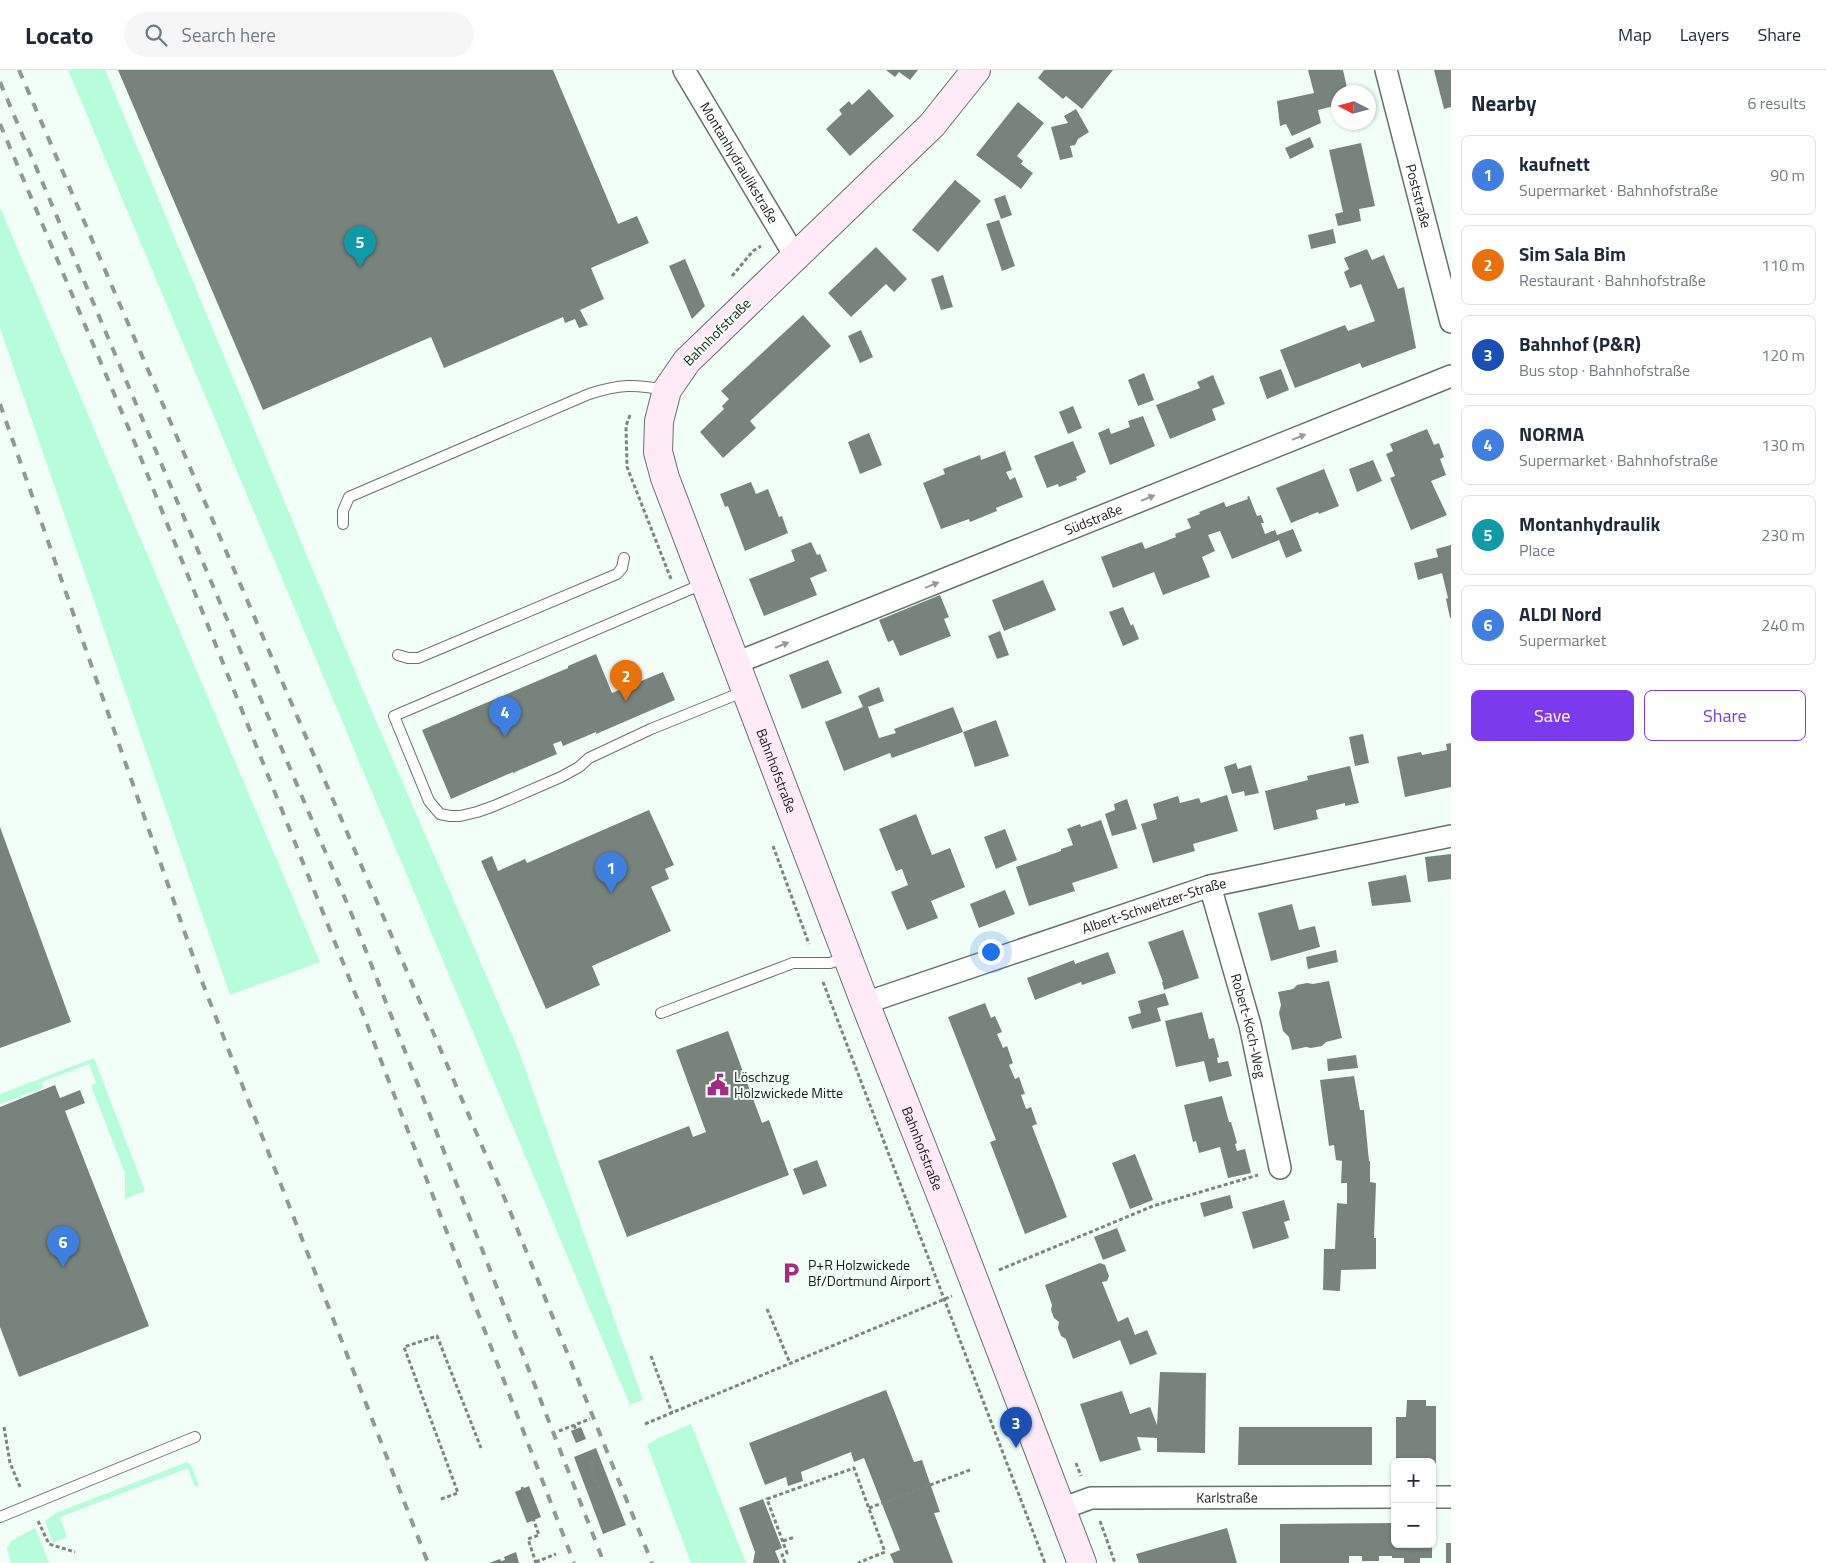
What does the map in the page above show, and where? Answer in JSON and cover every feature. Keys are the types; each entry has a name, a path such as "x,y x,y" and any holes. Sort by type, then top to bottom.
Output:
{"main road":[{"name":"Bahnhofstraße","path":"976,70 932,125 687,360 654,388 658,421 658,452 665,478 865,1003 952,1223 1082,1563"}],"street":[{"name":"Montanhydraulikstraße","path":"684,70 795,256"},
{"name":"Poststraße","path":"1386,70 1451,322"},
{"name":"Südstraße","path":"736,663 1451,376"},
{"name":"Albert-Schweitzer-Straße","path":"865,1003 1210,886 1451,836"},
{"name":"Robert-Koch-Weg","path":"1210,886 1250,1025 1280,1168"},
{"name":"Karlstraße","path":"1061,1509 1091,1498 1391,1497"},
{"path":"1436,1497 1451,1497"}],"lane":[{"path":"343,524 343,511 349,497 589,394 612,386 654,388"},
{"path":"398,654 408,658 418,658 617,574 622,568 624,558"},
{"path":"705,582 394,716 426,796 434,809 443,815 460,816 494,806 570,773 589,758 651,729 746,690"},
{"path":"661,1012 793,963 830,963 848,957"},
{"path":"0,1517 195,1437"}],"path":[{"path":"729,280 754,251 780,231"},
{"path":"654,388 626,426 626,467 677,594"},
{"path":"773,846 1045,1563"},
{"path":"996,1271 1153,1206 1280,1168"},
{"path":"645,1424 944,1300"},
{"path":"767,1309 790,1363"},
{"path":"440,1499 458,1493 404,1347 437,1336 481,1448"},
{"path":"651,1356 672,1413"},
{"path":"559,1431 590,1419"},
{"path":"574,1425 578,1434"},
{"path":"4,1427 10,1462 28,1505 42,1527 49,1544 74,1552"},
{"path":"589,1461 601,1493"},
{"path":"1075,1462 1091,1498 1115,1563"},
{"path":"785,1563 782,1555 788,1553 767,1499 854,1468 885,1552 858,1563"},
{"path":"869,1508 970,1470"},
{"path":"522,1487 539,1535 528,1539 536,1562 556,1554"},
{"path":"783,1542 795,1537"}],"green space":[{"path":"68,70 105,70 364,693 518,1049 643,1400 630,1405"},
{"path":"0,207 320,962 230,995 0,328"},
{"path":"94,1058 145,1191 125,1199 125,1173 91,1086 96,1083 89,1064 42,1082 43,1088 0,1104 0,1094"},
{"path":"691,1424 746,1563 691,1563 647,1445 658,1438"},
{"path":"187,1462 191,1465 199,1485 195,1487 188,1468 60,1517 67,1537 53,1543 45,1521 56,1513"},
{"path":"35,1528 49,1563 11,1563 7,1548 11,1541"}],"building":[{"path":"118,70 553,70 618,224 637,216 649,243 591,268 604,299 580,310 588,325 579,328 575,319 565,323 563,317 444,368 431,337 263,410"},
{"path":"886,70 918,70 910,80 899,72 895,77"},
{"path":"1044,70 1113,70 1082,109 1066,96 1063,99 1038,78"},
{"path":"1308,70 1343,70 1346,85 1331,85 1331,107 1318,110 1321,123 1292,136 1286,124 1280,126 1277,101 1314,93"},
{"path":"1434,70 1451,70 1451,107 1444,109"},
{"path":"869,89 894,116 850,156 826,129 842,114 839,110 849,101 852,105"},
{"path":"1018,102 1044,123 1017,156 1023,161 1021,164 1033,173 1021,189 976,155"},
{"path":"1076,109 1089,132 1078,139 1075,145 1070,146 1073,157 1060,160 1051,127 1068,123 1064,116"},
{"path":"1310,137 1314,147 1290,159 1285,148"},
{"path":"1361,143 1375,206 1359,209 1361,221 1338,226 1335,214 1343,212 1329,150"},
{"path":"955,180 981,201 938,252 912,230"},
{"path":"1005,195 1012,215 1001,219 994,199"},
{"path":"999,220 1015,266 1002,271 986,224"},
{"path":"1333,229 1336,243 1311,249 1308,235"},
{"path":"876,247 907,279 894,292 886,284 851,317 828,293"},
{"path":"1367,249 1372,260 1384,255 1398,289 1404,287 1416,348 1362,368 1360,363 1295,388 1280,350 1345,325 1348,331 1375,321 1361,284 1350,288 1344,272 1349,269 1344,258"},
{"path":"685,259 705,306 692,319 669,266"},
{"path":"943,275 953,307 941,310 931,279"},
{"path":"803,315 831,346 750,421 756,428 723,458 700,432 724,409 722,406 729,399 721,391"},
{"path":"861,330 873,357 860,363 848,336"},
{"path":"1281,369 1289,390 1267,399 1259,377"},
{"path":"1144,373 1154,400 1138,406 1128,380"},
{"path":"1213,375 1225,404 1212,409 1216,420 1170,439 1156,405 1200,388 1197,382"},
{"path":"1073,406 1082,428 1068,434 1059,412"},
{"path":"1143,416 1155,446 1110,465 1098,433 1109,428 1111,434 1130,427 1128,421"},
{"path":"1427,429 1434,445 1439,443 1444,457 1440,459 1446,475 1431,481 1447,515 1411,530 1390,478 1395,476 1386,454 1393,451 1390,444"},
{"path":"869,433 882,465 860,474 848,442"},
{"path":"1073,441 1086,472 1076,477 1077,480 1059,487 1058,484 1047,488 1034,456"},
{"path":"1005,451 1012,470 1006,472 1010,480 1015,477 1023,497 996,508 997,511 970,522 969,519 941,529 923,483 945,474 943,469 980,455 981,460"},
{"path":"1373,460 1382,481 1357,492 1349,469"},
{"path":"1324,469 1339,506 1291,523 1276,488"},
{"path":"751,482 756,494 768,489 779,517 782,516 788,533 745,551 728,506 725,507 720,494"},
{"path":"1249,496 1257,516 1261,515 1264,523 1261,523 1265,534 1275,530 1277,535 1293,529 1302,551 1286,558 1279,540 1232,559 1220,531 1208,535 1215,551 1202,557 1210,577 1163,595 1154,572 1113,588 1101,557 1142,542 1145,549 1176,537 1175,534 1191,528 1187,519 1200,514 1199,512 1224,502 1226,507 1248,499 1247,497"},
{"path":"811,542 817,555 820,554 827,571 810,578 817,595 764,616 749,579 795,561 791,550"},
{"path":"1451,545 1450,618 1446,599 1448,598 1442,573 1418,580 1414,563 1438,557 1436,549"},
{"path":"1043,580 1056,610 1004,631 992,600"},
{"path":"940,595 949,617 944,619 951,636 900,656 893,640 888,642 879,620"},
{"path":"1123,607 1139,639 1123,646 1109,612"},
{"path":"1000,631 1009,655 997,659 988,636"},
{"path":"596,654 612,693 663,672 675,700 563,746 561,741 553,744 557,754 514,774 513,772 451,799 422,730 568,668 568,666"},
{"path":"828,660 842,693 802,709 789,675"},
{"path":"879,687 884,701 868,707 879,738 896,733 894,729 953,707 963,732 892,758 890,753 844,771 825,722 863,707 858,696"},
{"path":"996,720 1009,756 975,767 963,732"},
{"path":"1363,734 1369,763 1355,766 1349,737"},
{"path":"1451,743 1451,787 1405,797 1397,757 1421,752 1422,755 1447,750 1446,744"},
{"path":"1236,763 1238,769 1251,765 1259,793 1245,796 1244,791 1232,794 1224,767"},
{"path":"1350,766 1359,803 1345,806 1345,803 1316,810 1318,819 1274,830 1265,791 1308,780 1307,776"},
{"path":"1227,795 1238,831 1193,844 1195,851 1153,863 1141,824 1157,819 1153,804 1178,796 1180,803 1199,798 1201,803"},
{"path":"1127,799 1137,829 1112,836 1105,814 1115,810 1114,804"},
{"path":"649,810 674,865 665,869 669,879 651,887 671,931 592,966 600,985 546,1009 481,861 492,856 498,871 525,859 527,863"},
{"path":"916,814 932,855 950,848 965,887 931,901 938,918 907,930 891,892 908,885 902,869 896,871 879,829"},
{"path":"1101,820 1118,868 1072,883 1075,891 1029,906 1016,867 1073,845 1067,829 1080,824 1081,827"},
{"path":"0,827 71,1022 0,1048"},
{"path":"1005,829 1017,860 996,869 984,837"},
{"path":"1451,854 1451,879 1428,882 1425,857"},
{"path":"1406,875 1411,902 1372,906 1368,882"},
{"path":"1005,890 1015,914 979,928 970,904"},
{"path":"1292,904 1299,930 1315,926 1320,947 1271,961 1258,913"},
{"path":"1183,930 1199,978 1164,990 1163,982 1148,942"},
{"path":"1336,950 1338,962 1308,969 1306,957"},
{"path":"1108,952 1116,973 1082,985 1081,982 1035,1000 1027,978 1074,960 1075,964"},
{"path":"1329,981 1342,1038 1326,1042 1322,1046 1292,1050 1289,1037 1283,1031 1279,1013 1281,1005 1278,992 1293,989 1297,985"},
{"path":"1165,993 1169,1005 1157,1008 1161,1021 1132,1029 1128,1017 1141,1013 1138,1001"},
{"path":"985,1003 991,1018 995,1016 1002,1032 997,1034 1003,1048 1007,1046 1013,1063 1009,1065 1015,1079 1019,1077 1025,1094 1021,1095 1026,1109 1031,1107 1037,1124 1032,1126 1067,1217 1025,1234 990,1142 996,1140 948,1017"},
{"path":"1202,1012 1209,1039 1214,1038 1219,1057 1217,1058 1218,1063 1228,1061 1232,1076 1209,1082 1204,1061 1176,1067 1165,1021"},
{"path":"728,1031 762,1123 769,1120 789,1175 627,1237 598,1161 689,1126 693,1137 706,1132 676,1050"},
{"path":"1356,1055 1358,1068 1328,1071 1327,1059"},
{"path":"1354,1076 1360,1110 1364,1110 1370,1161 1370,1182 1376,1183 1374,1238 1376,1238 1376,1269 1341,1270 1340,1291 1323,1290 1324,1249 1335,1249 1337,1203 1347,1204 1347,1183 1341,1183 1342,1161 1336,1160 1334,1145 1329,1146 1320,1080"},
{"path":"55,1085 60,1098 80,1090 85,1103 65,1111 149,1326 19,1377 0,1327 0,1107"},
{"path":"1222,1096 1237,1143 1235,1144 1237,1151 1245,1149 1251,1173 1228,1178 1220,1147 1199,1153 1196,1141 1193,1142 1184,1105"},
{"path":"1135,1154 1153,1200 1130,1209 1112,1163"},
{"path":"817,1160 827,1186 803,1195 793,1169"},
{"path":"1230,1195 1233,1208 1204,1217 1200,1203"},
{"path":"1284,1200 1290,1220 1284,1222 1289,1238 1253,1249 1242,1212"},
{"path":"1117,1228 1126,1251 1103,1260 1094,1237"},
{"path":"1100,1263 1105,1265 1109,1276 1107,1281 1102,1282 1118,1322 1128,1317 1135,1335 1147,1330 1157,1354 1130,1365 1120,1340 1073,1359 1066,1339 1061,1336 1058,1328 1059,1322 1054,1318 1045,1285"},
{"path":"1160,1372 1206,1373 1205,1453 1157,1452 1157,1438 1137,1437 1141,1450 1100,1462 1080,1404 1122,1391 1130,1414 1150,1407 1157,1425"},
{"path":"886,1390 914,1462 922,1460 940,1512 934,1513 953,1563 894,1563 890,1554 900,1550 864,1458 854,1462 851,1452 801,1472 803,1481 788,1486 786,1477 765,1485 749,1443"},
{"path":"1407,1400 1426,1400 1426,1406 1436,1406 1436,1458 1396,1458 1396,1417 1406,1417"},
{"path":"581,1427 586,1439 576,1443 571,1431"},
{"path":"1239,1427 1372,1427 1372,1465 1238,1465"},
{"path":"596,1448 626,1525 603,1534 574,1457"},
{"path":"529,1486 541,1517 527,1523 515,1492"},
{"path":"763,1499 782,1548 775,1551 780,1563 753,1563 755,1552 739,1508"},
{"path":"1391,1523 1391,1548 1432,1548 1432,1558 1420,1558 1420,1563 1404,1563 1404,1558 1392,1558 1392,1556 1379,1556 1379,1561 1362,1561 1362,1556 1349,1556 1349,1563 1280,1563 1280,1524"},
{"path":"1227,1528 1237,1563 1139,1563 1136,1554"},
{"path":"1446,1543 1451,1543 1451,1563 1446,1563"},
{"path":"516,1552 519,1563 489,1563 500,1559 501,1561 505,1560 504,1557"}],"railway":[{"path":"19,70 510,1211 652,1563"},
{"path":"0,82 352,915 604,1563"},
{"path":"0,124 134,441 350,980 574,1563"},
{"path":"0,404 201,979 428,1563"}],"place":[{"name":"Montanhydraulik","path":"360,267"},
{"name":"Sim Sala Bim","path":"626,701"},
{"name":"NORMA","path":"505,737"},
{"name":"kaufnett","path":"611,893"},
{"name":"Löschzug Holzwickede Mitte","path":"718,1085"},
{"name":"ALDI Nord","path":"63,1267"},
{"name":"P+R Holzwickede Bf/Dortmund Airport","path":"791,1273"},
{"name":"Bahnhof (P&R)","path":"1016,1448"}]}
